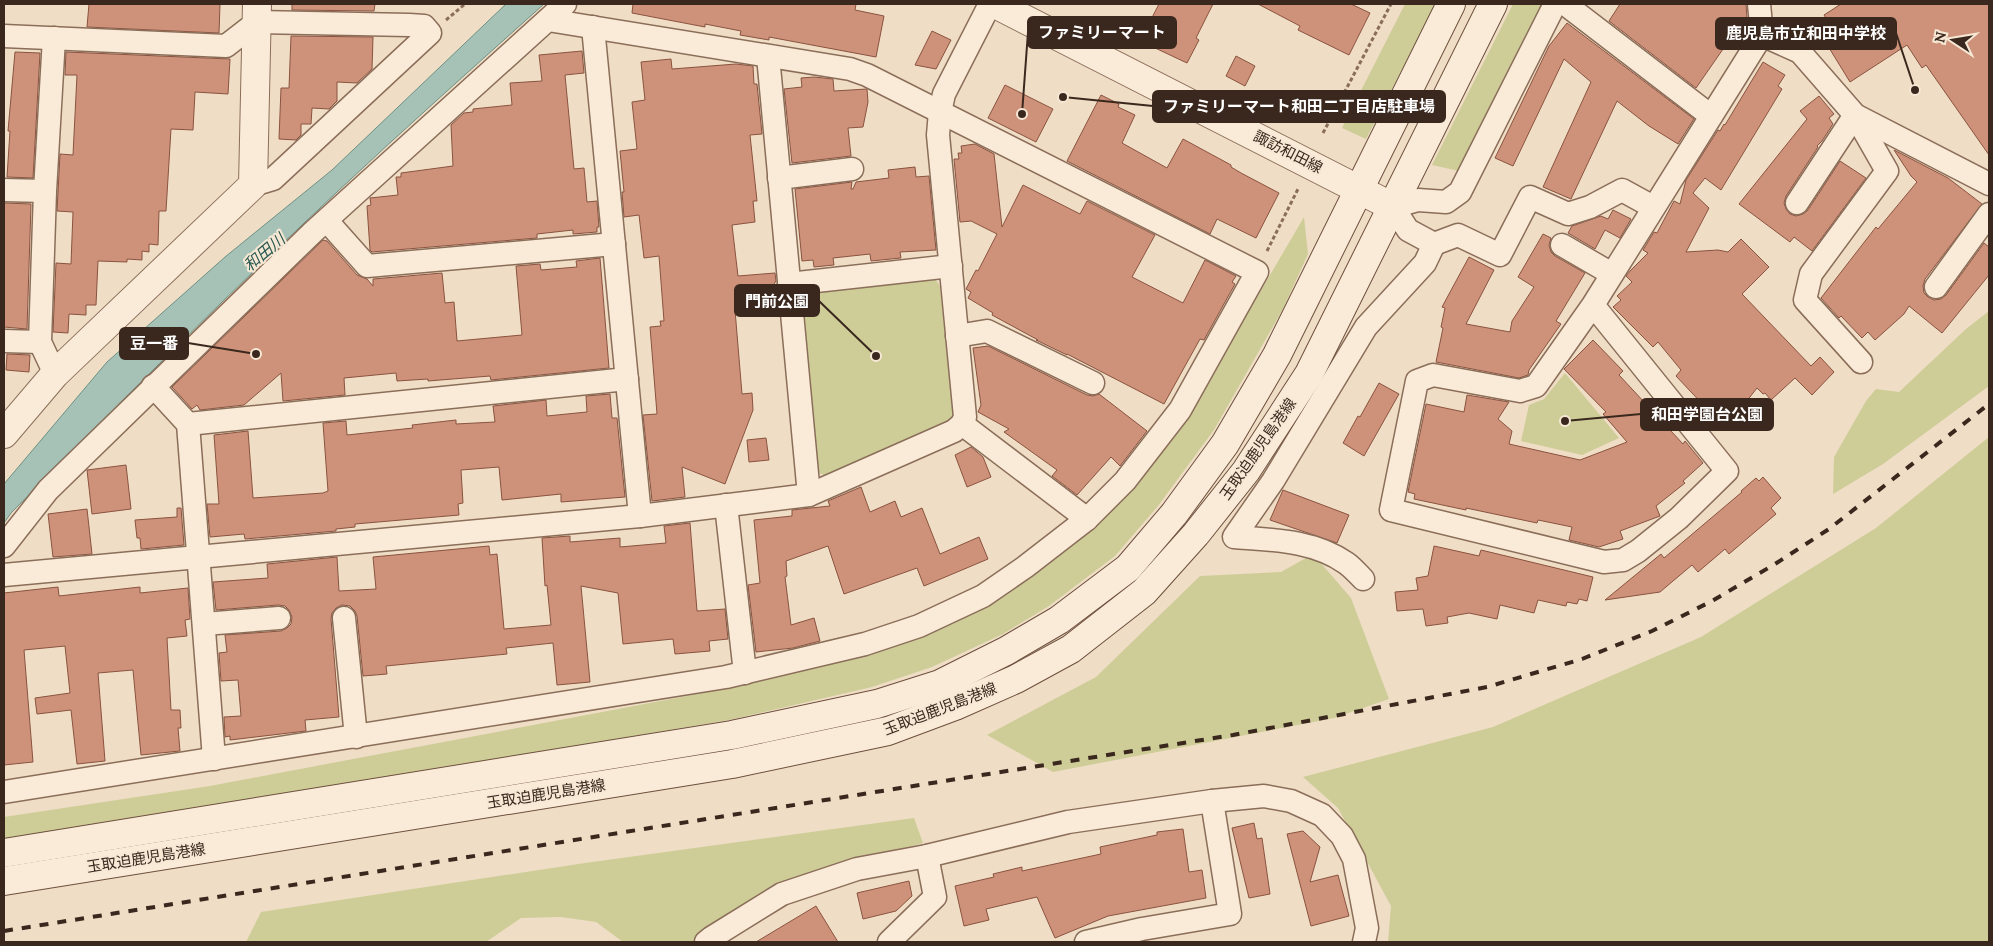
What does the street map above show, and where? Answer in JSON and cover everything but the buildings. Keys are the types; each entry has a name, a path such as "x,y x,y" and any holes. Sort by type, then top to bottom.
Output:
{"main road":[{"name":"諏訪和田線","path":"995,4 1392,207"},
{"name":"玉取迫鹿児島港線","path":"4,853 732,735 876,704 940,684 1006,651 1059,620 1128,568 1174,514 1225,444 1276,356 1452,4"},
{"name":"玉取迫鹿児島港線","path":"4,881 732,764 888,731 955,706 1016,679 1071,649 1144,592 1196,534 1246,471 1309,374 1492,4"},
{"path":"4,434 55,374 253,185 257,13"}],"street":[{"path":"4,546 48,490 160,379 327,221 565,4"},
{"path":"4,575 640,516 809,495 954,431 962,424 965,417 938,135 944,94 990,4"},
{"path":"1434,244 1408,230 1392,207 1418,200 1446,202 1460,192 1555,4"},
{"path":"1564,4 1711,116"},
{"path":"1593,305 1727,471 1679,518 1638,551 1623,560 1613,562 1604,562 1391,510 1417,381 1433,375 1520,391 1536,386 1593,305 1762,35 1759,4"},
{"path":"4,36 226,46 257,13 424,26 430,33 273,179 253,185"},
{"path":"4,792 356,737 745,673 865,644 919,626 983,596 1025,567 1087,519 1125,481 1180,410 1257,272 867,75 850,69 548,20"},
{"path":"593,27 640,516"},
{"path":"1762,35 1800,52 1855,115 1887,171 1811,274 1805,300 1861,362"},
{"path":"54,38 45,191 40,342 55,374"},
{"path":"768,56 809,495"},
{"path":"1855,115 1989,184"},
{"path":"1797,203 1855,115"},
{"path":"779,178 852,169"},
{"path":"4,190 45,191"},
{"path":"1362,578 1345,562 1308,545 1277,540 1234,537 1273,481 1366,327 1425,263 1434,244 1458,235 1500,255 1530,198 1568,214 1590,206 1622,190 1653,208"},
{"path":"1936,287 1989,214"},
{"path":"327,221 368,266 614,244"},
{"path":"1562,245 1612,274"},
{"path":"789,284 951,266"},
{"path":"958,336 987,331 1063,356 1093,383"},
{"path":"4,341 40,342"},
{"path":"160,379 188,424 214,759"},
{"path":"188,424 627,379"},
{"path":"962,424 1087,519"},
{"path":"726,505 745,673"},
{"path":"204,624 279,618"},
{"path":"344,618 356,737"},
{"path":"706,942 782,894 857,869 927,856 1068,822 1212,801 1264,796 1291,801 1322,815 1342,836 1354,859 1367,928 1364,942"},
{"path":"1086,942 1142,929 1230,914 1212,801"},
{"path":"889,942 935,897 927,856"}],"path":[{"path":"1323,133 1391,4"},
{"path":"1257,272 1298,189"},
{"path":"125,328 160,379"}],"shaded area":[{"path":"1405,4 1436,4 1366,139 1342,128"},
{"path":"1513,4 1547,4 1459,171 1432,165"},
{"path":"1304,217 1308,254 1283,309 1214,430 1158,506 1115,556 1049,606 1003,634 932,667 872,687 729,720 4,842 4,817 210,786 724,689 869,654 922,635 987,606 1188,415"},
{"path":"933,276 940,286 953,415 949,422 828,477 815,471 800,297 804,290"},
{"path":"1989,311 1989,386 1883,464 1833,494 1834,457 1866,401 1876,389 1899,392 1966,329"},
{"path":"1565,373 1619,438 1582,455 1521,441 1529,405 1544,399"},
{"path":"1989,437 1989,942 1388,942 1391,906 1338,808 1303,777 1493,727 1701,637 1876,528"},
{"path":"1313,554 1351,598 1389,699 1334,718 1053,772 987,735 1096,677 1200,576 1281,572"},
{"path":"914,818 923,843 785,884 699,942 623,942 596,922 561,917 521,918 486,942 246,942 261,912 585,863"}],"water":[{"name":"和田川","path":"506,4 544,4 388,144 254,271 91,431 11,513 4,523 4,484 107,362 225,257 332,170"}],"railway":[{"path":"4,931 1233,735 1487,687 1582,659 1652,631 1712,601 1775,564 1829,529 1989,404"}],"place":[{"name":"鹿児島市立和田中学校","path":"1915,90"},
{"name":"ファミリーマート和田二丁目店駐車場","path":"1063,97"},
{"name":"ファミリーマート","path":"1022,114"},
{"name":"豆一番","path":"256,354"},
{"name":"門前公園","path":"876,356"},
{"name":"和田学園台公園","path":"1565,421"}]}
